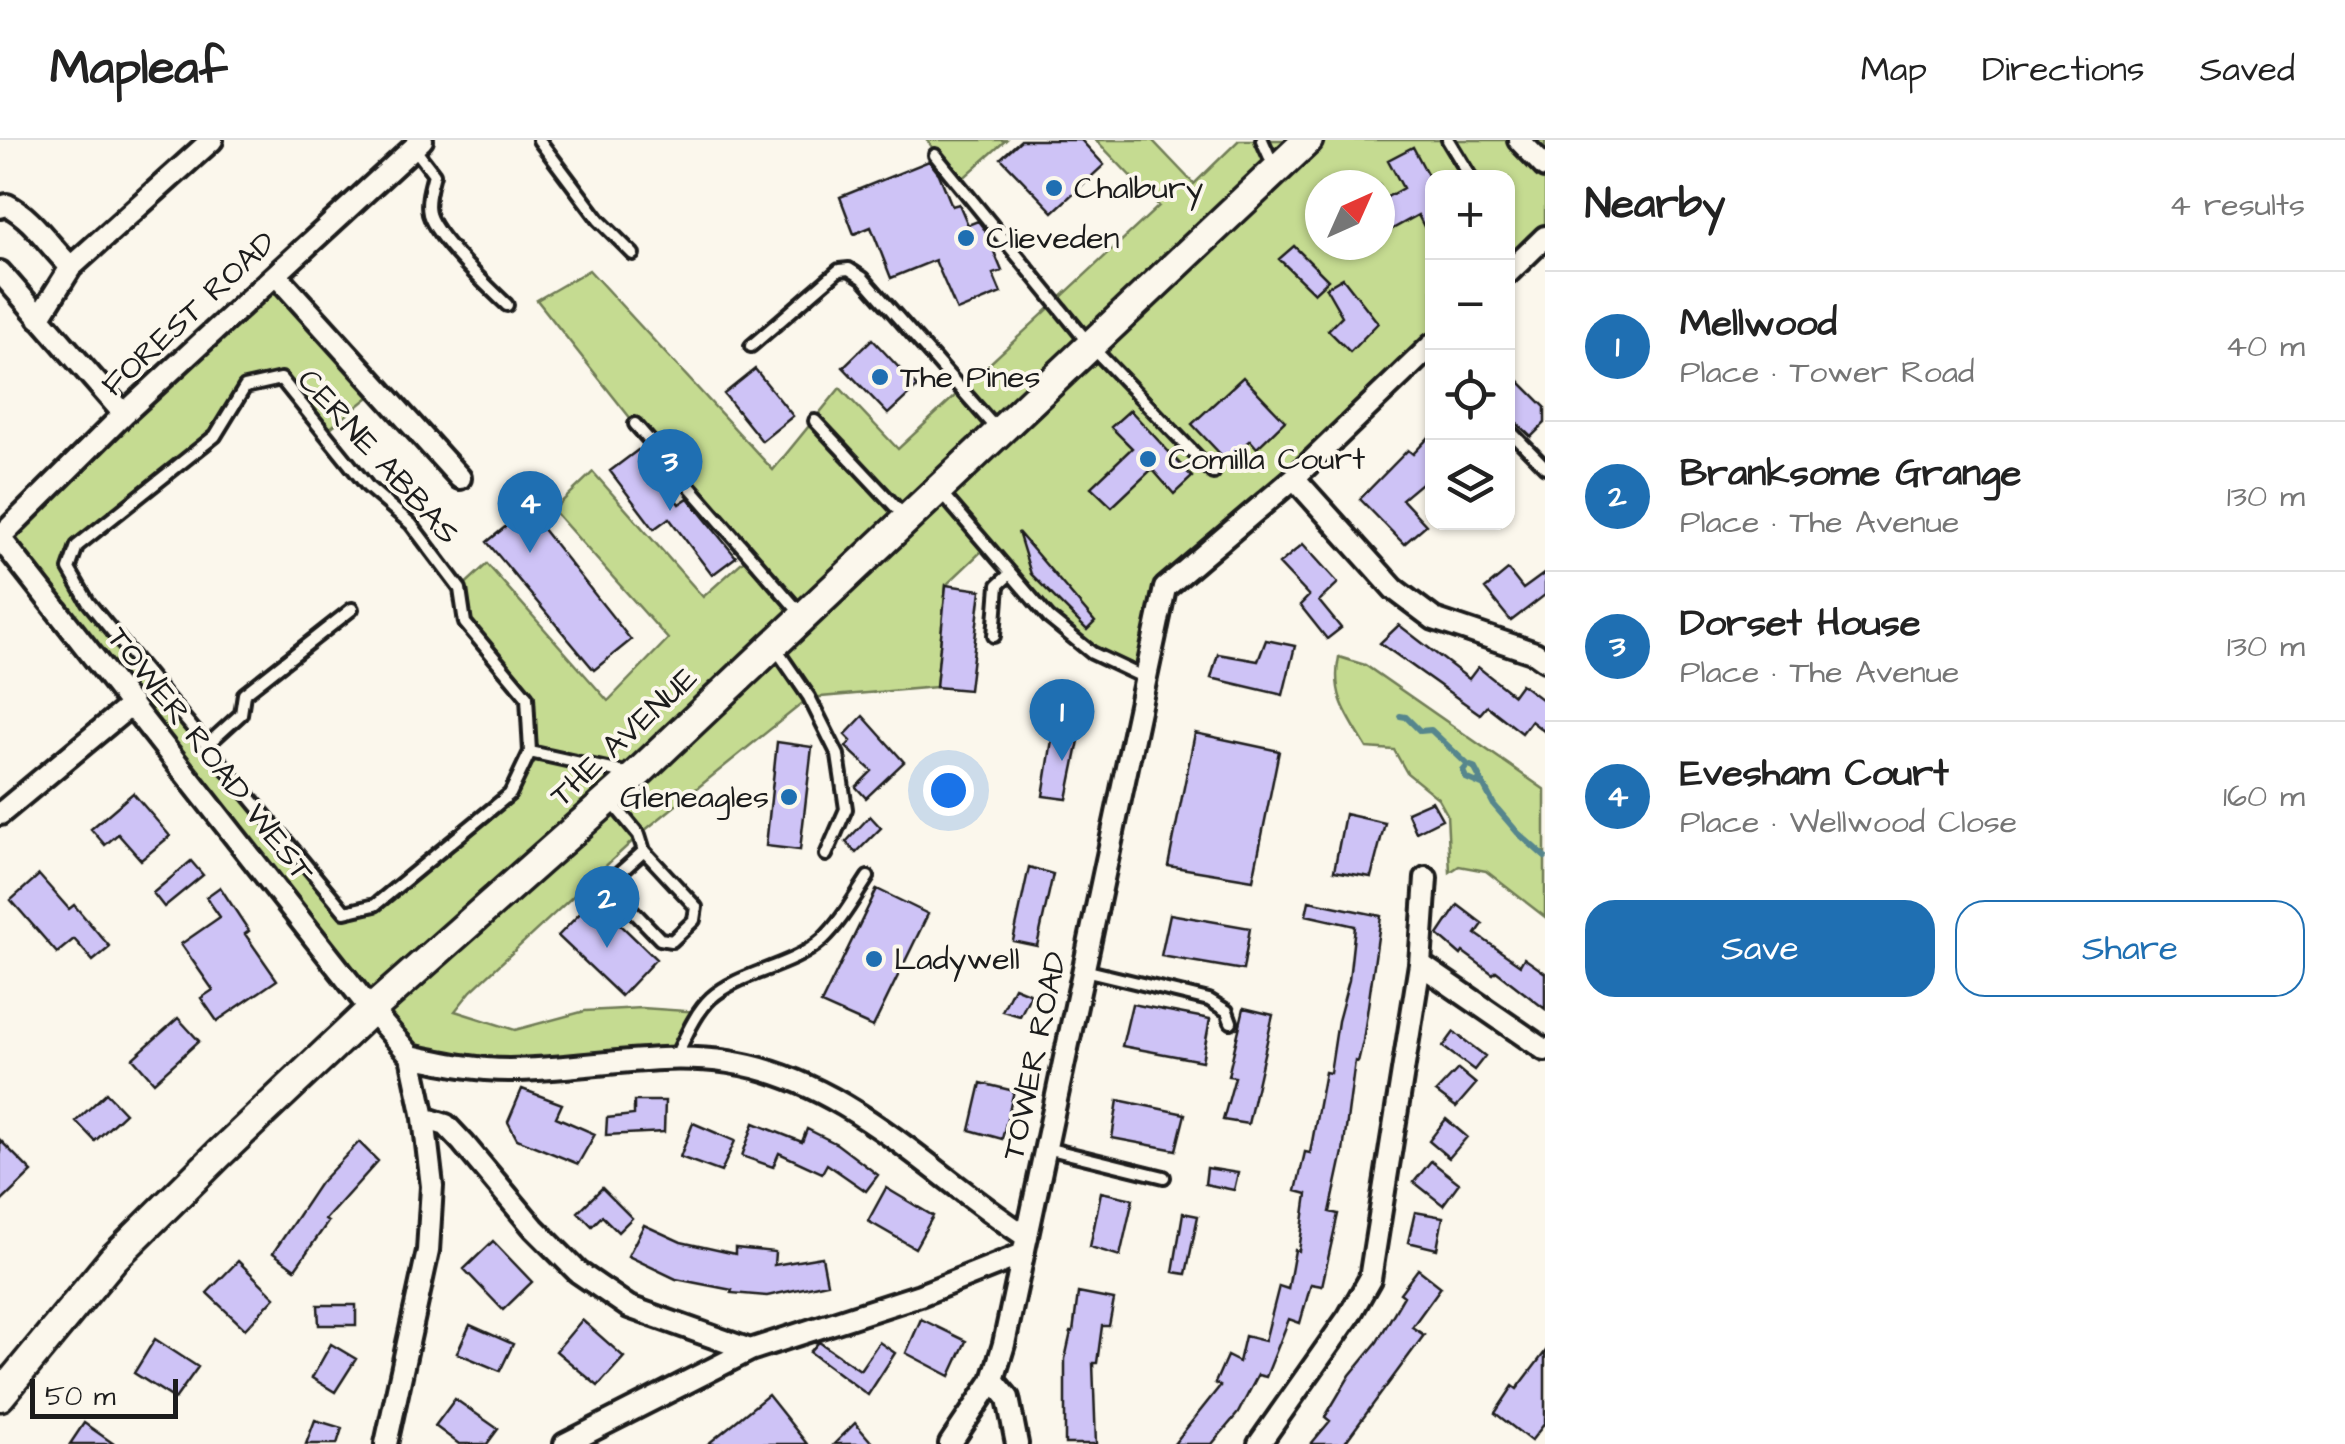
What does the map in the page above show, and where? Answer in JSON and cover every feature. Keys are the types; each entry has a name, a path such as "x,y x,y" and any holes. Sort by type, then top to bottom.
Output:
{"main road":[{"name":"THE AVENUE","path":"0,1396 113,1259 372,1010 636,775 1308,140"}],"street":[{"path":"39,318 71,267 212,140"},
{"path":"1519,140 1543,163"},
{"name":"FOREST ROAD","path":"0,538 124,414 418,144"},
{"path":"0,207 7,205 23,213 71,267"},
{"path":"1515,266 1545,237"},
{"path":"0,272 124,414"},
{"path":"276,275 460,478"},
{"name":"TOWER ROAD","path":"411,1056 456,1066 508,1070 650,1058 730,1062 796,1082 868,1118 1025,1245 1165,588 1294,478 1430,350"},
{"path":"1294,478 1394,589 1434,619 1542,654"},
{"name":"TOWER ROAD WEST","path":"0,538 411,1056"},
{"path":"2,808 132,704"},
{"path":"1259,1444 1349,1316 1370,1279 1420,964 1426,878"},
{"path":"1420,964 1545,1050"},
{"path":"386,1444 428,1251 432,1186 411,1056"},
{"path":"424,1118 446,1126 464,1143 534,1228 578,1272 629,1307 750,1350"},
{"path":"564,1444 750,1350 920,1294 1025,1245"},
{"path":"950,1444 993,1380 1025,1245"},
{"path":"993,1380 1008,1398 1017,1444"}],"lane":[{"path":"539,140 599,220 633,254"},
{"path":"1262,140 1276,170"},
{"path":"1448,140 1466,170"},
{"path":"418,144 434,174 429,214 459,257 506,306"},
{"path":"936,155 1090,346 1213,473"},
{"path":"751,346 839,270 850,269 998,432"},
{"name":"CERNE ABBAS","path":"280,379 368,487 411,524 460,589 465,622 527,698 530,752 510,794 375,906 344,912 88,602 69,570 77,546 215,436 245,387 280,379"},
{"path":"815,421 907,519"},
{"path":"635,424 804,617"},
{"path":"1515,436 1545,468"},
{"path":"938,489 1050,618 1092,652 1146,679"},
{"path":"994,636 998,585 1010,574"},
{"path":"207,745 242,714 244,694 352,608"},
{"path":"774,645 809,698 838,755 846,809 826,856"},
{"path":"530,752 636,775"},
{"path":"609,799 639,835 644,851 696,907 694,920 672,942 660,939 613,890 614,878 644,851"},
{"path":"675,1059 708,1000 723,989 786,964 821,940 842,917 868,877"},
{"path":"1084,970 1210,1000 1227,1010 1231,1022"},
{"path":"1046,1148 1164,1177"}],"green space":[{"path":"927,140 1006,140 958,183"},
{"path":"1096,140 1152,140 1194,184 1239,140 1545,140 1545,237 1515,266 1515,170 1425,170 1425,351 1165,588 1146,679 1092,653 1050,618 986,547 946,585 936,687 809,698 639,835 471,991 455,1011 515,1030 585,1011 642,1008 701,1012 675,1059 509,1070 411,1056 0,537 276,275 379,389 324,433 281,379 245,387 215,436 77,545 69,570 88,602 344,912 375,905 510,794 530,752 527,697 465,623 460,589 487,564 608,701 668,639 553,510 593,472 703,597 750,555 635,424 537,300 589,270 773,470 840,388 898,449 1159,206"},
{"path":"1339,657 1365,665 1545,790 1545,917 1486,871 1459,866 1450,872 1447,814 1438,798 1407,773 1394,750 1367,748 1339,694"}],"building":[{"name":"Chalbury","path":"1021,140 1081,140 1104,165 1053,212 1001,158"},
{"path":"1413,147 1425,170 1425,228 1418,215 1395,228 1395,193 1403,188 1388,160"},
{"name":"Clieveden","path":"929,161 952,206 959,204 968,225 978,221 985,230 1002,271 993,274 1001,293 957,311 935,260 891,278 871,227 854,234 840,197"},
{"path":"1294,246 1328,280 1314,293 1279,259"},
{"path":"1343,278 1378,323 1350,352 1328,330 1342,316 1326,288"},
{"name":"The Pines","path":"872,339 917,387 888,414 843,367"},
{"path":"755,369 793,416 762,441 724,394"},
{"path":"1243,377 1285,421 1257,448 1250,440 1227,461 1192,424"},
{"path":"1519,381 1545,407 1545,423 1531,437 1515,422 1515,386"},
{"name":"Comilla Court","path":"1130,410 1192,477 1174,494 1152,469 1112,507 1091,487 1132,448 1111,427"},
{"path":"1425,441 1425,480 1402,499 1425,526 1404,544 1360,499 1408,450 1413,454"},
{"path":"638,450 679,504 688,498 736,557 712,575 669,518 654,529 610,471"},
{"path":"527,509 631,640 594,670 487,542"},
{"path":"1018,532 1095,622 1087,630 1031,574"},
{"path":"1303,544 1338,583 1319,601 1341,628 1327,639 1300,605 1309,596 1279,564"},
{"path":"1508,570 1523,589 1545,573 1545,595 1511,621 1485,589"},
{"path":"946,585 981,590 969,690 936,687"},
{"path":"1399,625 1469,679 1478,667 1513,695 1521,684 1545,702 1545,732 1531,721 1522,733 1487,706 1480,714 1380,643"},
{"path":"1266,640 1295,646 1283,695 1211,678 1218,654 1258,661"},
{"path":"863,716 904,762 866,798 856,787 872,771 846,747 851,741 845,735"},
{"path":"1055,721 1082,726 1067,799 1043,796"},
{"path":"1195,733 1279,751 1253,880 1168,866"},
{"name":"Gleneagles","path":"777,742 812,747 800,850 766,846"},
{"path":"133,793 170,836 141,860 118,834 105,845 91,829"},
{"path":"1432,801 1442,819 1416,832 1407,812"},
{"path":"1345,814 1385,823 1371,877 1334,871"},
{"path":"870,816 881,828 856,853 846,842"},
{"path":"191,861 203,875 164,907 153,893"},
{"path":"1029,867 1053,874 1037,946 1013,941"},
{"path":"39,875 69,909 74,905 110,947 93,961 74,939 57,953 11,900"},
{"path":"220,887 249,931 245,934 277,980 217,1021 201,998 213,990 181,944 220,917 206,897"},
{"name":"Ladywell","path":"877,889 928,914 873,1027 821,1004"},
{"path":"594,899 656,959 621,996 558,936"},
{"path":"1309,901 1381,916 1363,1041 1358,1062 1355,1061 1343,1152 1330,1212 1338,1214 1322,1286 1311,1284 1300,1323 1289,1319 1266,1377 1258,1375 1238,1413 1212,1444 1174,1444 1220,1386 1215,1383 1227,1356 1239,1362 1245,1336 1265,1341 1279,1286 1288,1289 1295,1250 1299,1251 1307,1194 1296,1191 1305,1152 1310,1153 1325,1072 1330,1073 1349,980 1355,926 1306,915"},
{"path":"1458,905 1483,924 1476,934 1520,965 1524,958 1545,973 1545,1009 1496,971 1493,974 1463,952 1461,955 1438,935"},
{"path":"1170,914 1250,928 1243,970 1161,956"},
{"path":"1014,987 1031,994 1020,1016 1002,1011"},
{"path":"1132,1004 1210,1019 1202,1061 1122,1046"},
{"path":"1244,1008 1273,1015 1248,1124 1223,1120 1235,1077 1228,1076"},
{"path":"178,1018 199,1041 154,1082 133,1058"},
{"path":"1454,1032 1485,1056 1474,1070 1443,1047"},
{"path":"1458,1069 1476,1084 1456,1107 1436,1092"},
{"path":"981,1083 1014,1091 1002,1139 970,1130"},
{"path":"522,1089 562,1104 556,1117 595,1134 578,1164 517,1139 508,1122"},
{"path":"106,1093 125,1113 95,1141 76,1121"},
{"path":"1118,1100 1185,1114 1176,1150 1112,1138"},
{"path":"634,1101 665,1101 664,1132 606,1135 607,1118 634,1115"},
{"path":"1446,1119 1467,1137 1449,1158 1429,1141"},
{"path":"693,1123 735,1141 721,1172 680,1157"},
{"path":"754,1123 802,1142 807,1129 837,1144 878,1175 866,1191 827,1164 822,1173 779,1153 773,1167 742,1156"},
{"path":"0,1140 32,1172 0,1203"},
{"path":"359,1142 378,1161 325,1220 328,1222 295,1269 273,1253 320,1183"},
{"path":"1431,1161 1459,1183 1443,1205 1414,1182"},
{"path":"1207,1168 1238,1173 1234,1190 1205,1184"},
{"path":"602,1188 632,1218 618,1232 602,1216 592,1226 578,1212"},
{"path":"886,1188 933,1216 915,1248 868,1221"},
{"path":"1101,1192 1133,1199 1120,1256 1090,1247"},
{"path":"1415,1212 1443,1217 1437,1249 1408,1242"},
{"path":"1183,1213 1198,1216 1186,1274 1173,1272"},
{"path":"644,1225 681,1242 735,1254 735,1248 775,1252 774,1265 822,1257 827,1283 767,1296 731,1293 732,1290 676,1279 628,1256"},
{"path":"493,1241 532,1282 503,1310 464,1269"},
{"path":"238,1261 275,1297 245,1329 207,1293"},
{"path":"1418,1269 1441,1287 1412,1327 1424,1335 1344,1444 1311,1444 1330,1421 1325,1417 1350,1375 1377,1342 1404,1296 1400,1293"},
{"path":"1078,1293 1114,1300 1109,1326 1102,1326 1097,1363 1093,1363 1096,1444 1065,1444 1065,1359"},
{"path":"318,1305 356,1305 356,1325 319,1325"},
{"path":"921,1319 966,1341 950,1376 906,1353"},
{"path":"582,1320 624,1357 598,1386 556,1351"},
{"path":"470,1325 513,1344 500,1371 457,1353"},
{"path":"155,1339 198,1367 175,1399 134,1373"},
{"path":"819,1342 860,1370 879,1342 895,1353 868,1395 810,1352"},
{"path":"331,1344 356,1359 335,1392 312,1378"},
{"path":"1545,1352 1545,1423 1531,1441 1495,1413 1513,1386 1517,1389"},
{"path":"768,1395 807,1444 708,1444"},
{"path":"455,1399 498,1429 487,1444 459,1444 435,1426"},
{"path":"315,1420 342,1428 337,1444 306,1444"},
{"path":"84,1423 114,1444 70,1444"},
{"path":"855,1423 873,1444 834,1444"}],"waterway":[{"path":"1400,716 1420,731 1431,730 1474,767 1494,805 1545,857"},
{"path":"1468,765 1463,771 1466,778 1482,785"}],"place":[{"name":"Chalbury","path":"1054,188"},
{"name":"Clieveden","path":"966,238"},
{"name":"The Pines","path":"880,377"},
{"name":"Comilla Court","path":"1148,459"},
{"name":"Dorset House","path":"670,511"},
{"name":"Evesham Court","path":"530,553"},
{"name":"Mellwood","path":"1062,761"},
{"name":"Gleneagles","path":"789,797"},
{"name":"Branksome Grange","path":"607,948"},
{"name":"Ladywell","path":"874,959"}]}
